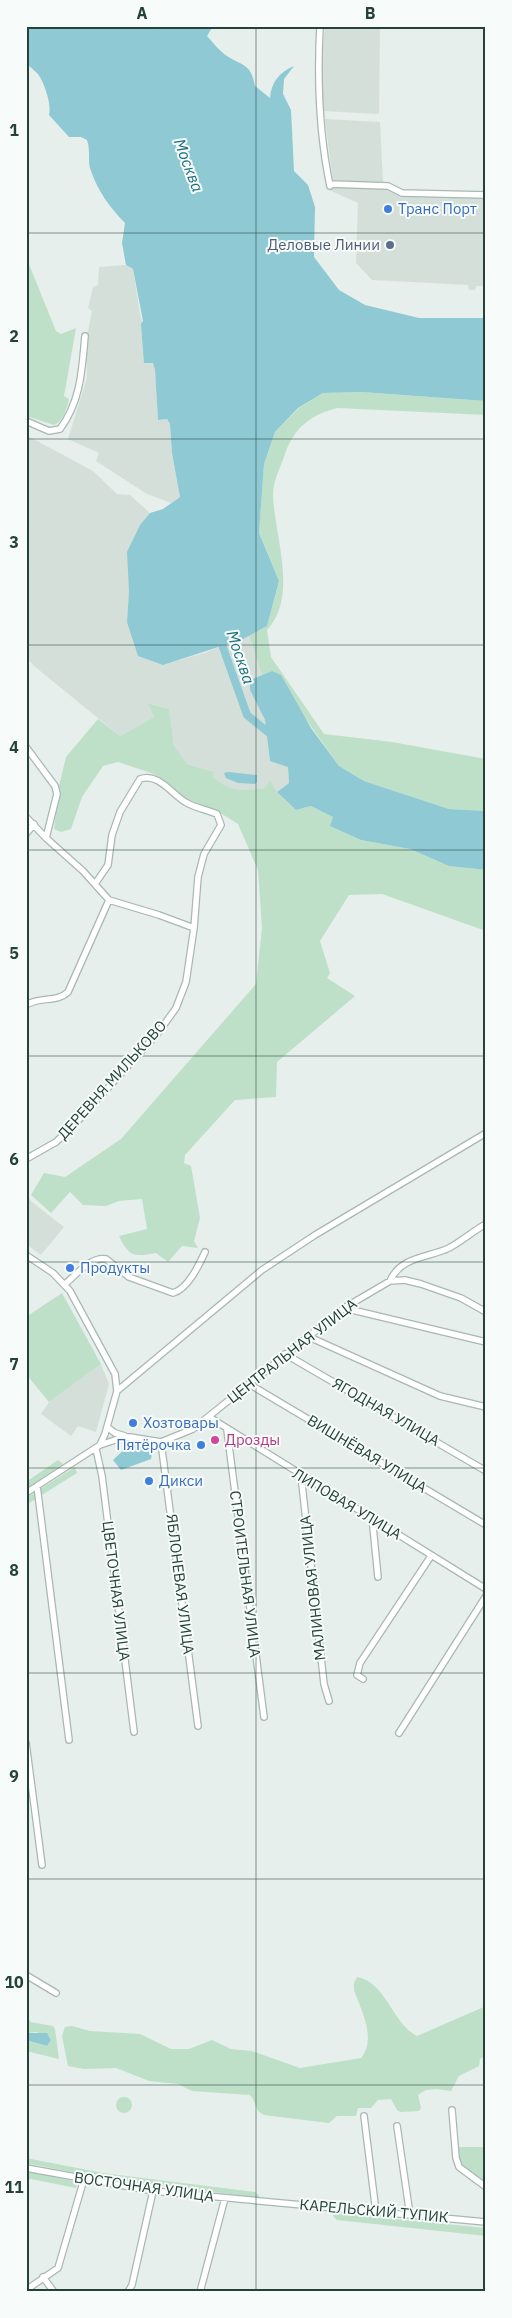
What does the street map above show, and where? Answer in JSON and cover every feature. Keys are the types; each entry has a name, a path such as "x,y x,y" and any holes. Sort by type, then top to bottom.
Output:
{"street":[{"path":"320,26 318,89 330,185 388,186 402,193 486,195"},
{"path":"26,421 48,431 60,429 63,425 79,392 85,336"},
{"path":"26,747 55,786 57,794 46,837"},
{"name":"ДЕРЕВНЯ МИЛЬКОВО","path":"26,1159 56,1142 75,1124 158,1033 176,1008 186,982 200,869 204,854 221,821 217,814 182,800 156,780 144,777 140,779 120,812 112,835 108,866 95,884"},
{"path":"26,817 109,900 194,928"},
{"path":"26,834 34,824"},
{"path":"26,1005 38,999 62,997 68,992 109,900"},
{"path":"118,1391 262,1270 315,1235 486,1133"},
{"name":"ЦЕНТРАЛЬНАЯ УЛИЦА","path":"161,1442 193,1429 344,1308 390,1281 394,1273 404,1264 427,1254 449,1248 486,1224"},
{"path":"65,1284 93,1261 102,1258 129,1277 173,1293 184,1286 205,1252"},
{"path":"26,1255 53,1273 65,1284 115,1374 118,1391 108,1427 98,1447"},
{"path":"390,1281 405,1280 421,1284 461,1298 486,1312"},
{"path":"344,1308 486,1342"},
{"path":"307,1336 440,1396 486,1407"},
{"name":"ЯГОДНАЯ УЛИЦА","path":"285,1354 486,1471"},
{"name":"ВИШНЁВАЯ УЛИЦА","path":"249,1384 486,1525"},
{"name":"ЛИПОВАЯ УЛИЦА","path":"209,1417 227,1430 372,1517 486,1589"},
{"path":"108,1427 115,1433 161,1442"},
{"name":"СТРОИТЕЛЬНАЯ УЛИЦА","path":"227,1430 264,1718"},
{"path":"26,1493 98,1447 120,1438 130,1437"},
{"name":"ЯБЛОНЕВАЯ УЛИЦА","path":"161,1442 198,1726"},
{"name":"ЦВЕТОЧНАЯ УЛИЦА","path":"98,1447 134,1732"},
{"name":"МАЛИНОВАЯ УЛИЦА","path":"300,1475 324,1684 329,1701"},
{"path":"37,1486 68,1740"},
{"path":"372,1517 378,1578"},
{"path":"363,1679 358,1675 360,1663 431,1556"},
{"path":"399,1733 486,1596"},
{"path":"26,1743 42,1865"},
{"path":"26,1975 56,1992"},
{"path":"452,2110 456,2158 459,2167 486,2187"},
{"path":"364,2116 376,2212"},
{"path":"397,2126 410,2215"},
{"name":"ВОСТОЧНАЯ УЛИЦА","path":"26,2168 153,2191 262,2201"},
{"path":"26,2290 58,2268 84,2179"},
{"path":"128,2292 132,2285 153,2191"},
{"path":"200,2292 225,2198"},
{"name":"КАРЕЛЬСКИЙ ТУПИК","path":"262,2201 486,2222"},
{"path":"43,2277 54,2292"}],"shaded area":[{"path":"325,26 380,26 379,114 323,111 320,78"},
{"path":"325,119 380,122 383,182 333,182"},
{"path":"327,186 381,188 401,195 486,198 486,286 476,286 475,290 469,290 468,285 372,280 356,263 358,203 327,189"},
{"path":"126,265 133,269 140,314 155,370 158,420 167,419 170,424 172,453 180,497 171,503 147,494 96,461 99,453 68,439 87,378 87,361 84,361 85,347 92,311 88,308 93,287 98,285 99,267"},
{"path":"26,435 93,471 117,494 130,495 150,513 140,525 129,591 127,622 163,665 204,653 249,635 262,675 250,680 250,690 265,720 270,761 288,766 289,783 277,792 265,788 246,791 223,787 213,776 214,772 187,764 174,745 169,709 149,703 154,717 120,736 34,666 26,657"},
{"path":"26,1194 32,1202 64,1227 41,1255 26,1244"},
{"path":"101,1364 109,1384 96,1432 78,1426 71,1436 41,1414 49,1402"}],"green space":[{"path":"26,257 56,331 61,334 76,328 64,396 69,399 62,418 54,425 26,416"},
{"path":"361,392 486,401 486,415 337,408 319,414 298,430 289,445 273,489 283,583 282,600 276,616 267,630 271,657 324,734 392,742 486,759 486,811 449,809 364,781 339,766 272,671 262,675 249,635 267,626 279,581 259,533 264,464 275,432 299,408 323,393"},
{"path":"148,703 169,709 174,745 187,764 214,772 213,776 224,785 231,788 250,790 265,788 270,781 277,792 296,810 311,806 334,817 331,826 361,840 410,849 449,866 486,870 486,931 382,894 349,895 320,941 330,973 327,978 355,996 277,1062 276,1097 235,1100 185,1155 184,1163 191,1166 200,1218 194,1241 198,1248 182,1246 168,1262 156,1253 137,1255 129,1252 119,1236 147,1229 142,1199 119,1201 106,1206 83,1205 70,1192 51,1213 31,1195 44,1173 65,1177 121,1139 256,984 262,928 258,870 238,824 222,814 187,799 154,774 118,762 103,766 82,797 71,829 61,832 54,829 59,786 66,757 98,719 120,736 154,717"},
{"path":"62,1293 101,1364 49,1402 26,1374 26,1317"},
{"path":"58,1460 63,1464 26,1489 26,1482"},
{"path":"75,1467 77,1473 26,1505 26,1498"},
{"path":"357,1977 367,1980 375,1986 401,2022 417,2036 486,2006 486,2055 480,2059 479,2066 459,2076 451,2091 426,2090 418,2095 421,2108 419,2111 400,2112 391,2099 378,2100 371,2108 358,2108 356,2116 337,2116 329,2123 264,2115 258,2111 252,2097 249,2095 192,2091 178,2084 149,2081 116,2068 84,2069 68,2066 62,2036 65,2027 72,2026 90,2031 140,2034 171,2049 189,2049 212,2040 231,2049 252,2051 300,2068 361,2058 366,2050 368,2033 364,2015 354,1990 354,1983"},
{"path":"26,2017 31,2022 53,2026 59,2059 26,2051 26,2040 47,2046 51,2040 49,2036 36,2032 27,2033"},
{"path":"121,2097 127,2097 132,2102 130,2111 121,2113 116,2108 116,2102"},
{"path":"459,2147 484,2147 486,2185 459,2163"},
{"path":"26,2158 103,2173 255,2192 261,2198 102,2178 26,2163"},
{"path":"26,2171 77,2182 76,2188 26,2178"},
{"path":"334,2213 486,2228 486,2236 337,2220 333,2216"}],"water":[{"path":"26,26 213,26 207,36 224,54 245,66 251,73 255,86 270,98 274,83 280,75 294,66 284,79 283,94 291,110 294,171 308,185 315,207 314,257 339,290 365,305 419,318 486,318 486,401 361,392 323,393 298,408 275,432 264,464 259,533 279,581 267,626 243,639 163,665 138,656 127,622 129,591 127,552 140,525 150,513 163,509 180,497 172,453 170,424 167,419 158,420 155,370 153,363 144,363 141,324 143,321 133,269 126,265 122,243 125,223 105,199 97,185 90,168 87,140 81,137 69,137 49,115 47,94 43,82 38,74 26,63"},
{"path":"272,671 281,675 311,728 339,766 364,781 449,809 486,811 486,870 449,866 410,849 361,840 330,826 333,817 311,806 296,810 277,792 289,783 288,767 270,761 265,720 250,690 250,680"},
{"path":"224,773 257,775 257,782 255,784 238,783 226,778"},
{"path":"130,1444 153,1448 151,1459 121,1470 113,1460"},
{"path":"26,2029 29,2033 47,2033 51,2040 47,2046 26,2040"}],"waterway":[{"name":"Москва","path":"220,639 247,715 274,737"}],"place":[{"name":"Транс Порт","path":"388,209"},
{"name":"Деловые Линии","path":"390,245"},
{"name":"Продукты","path":"70,1268"},
{"name":"Хозтовары","path":"133,1423"},
{"name":"Дрозды","path":"215,1440"},
{"name":"Пятёрочка","path":"201,1445"},
{"name":"Дикси","path":"149,1481"}]}
